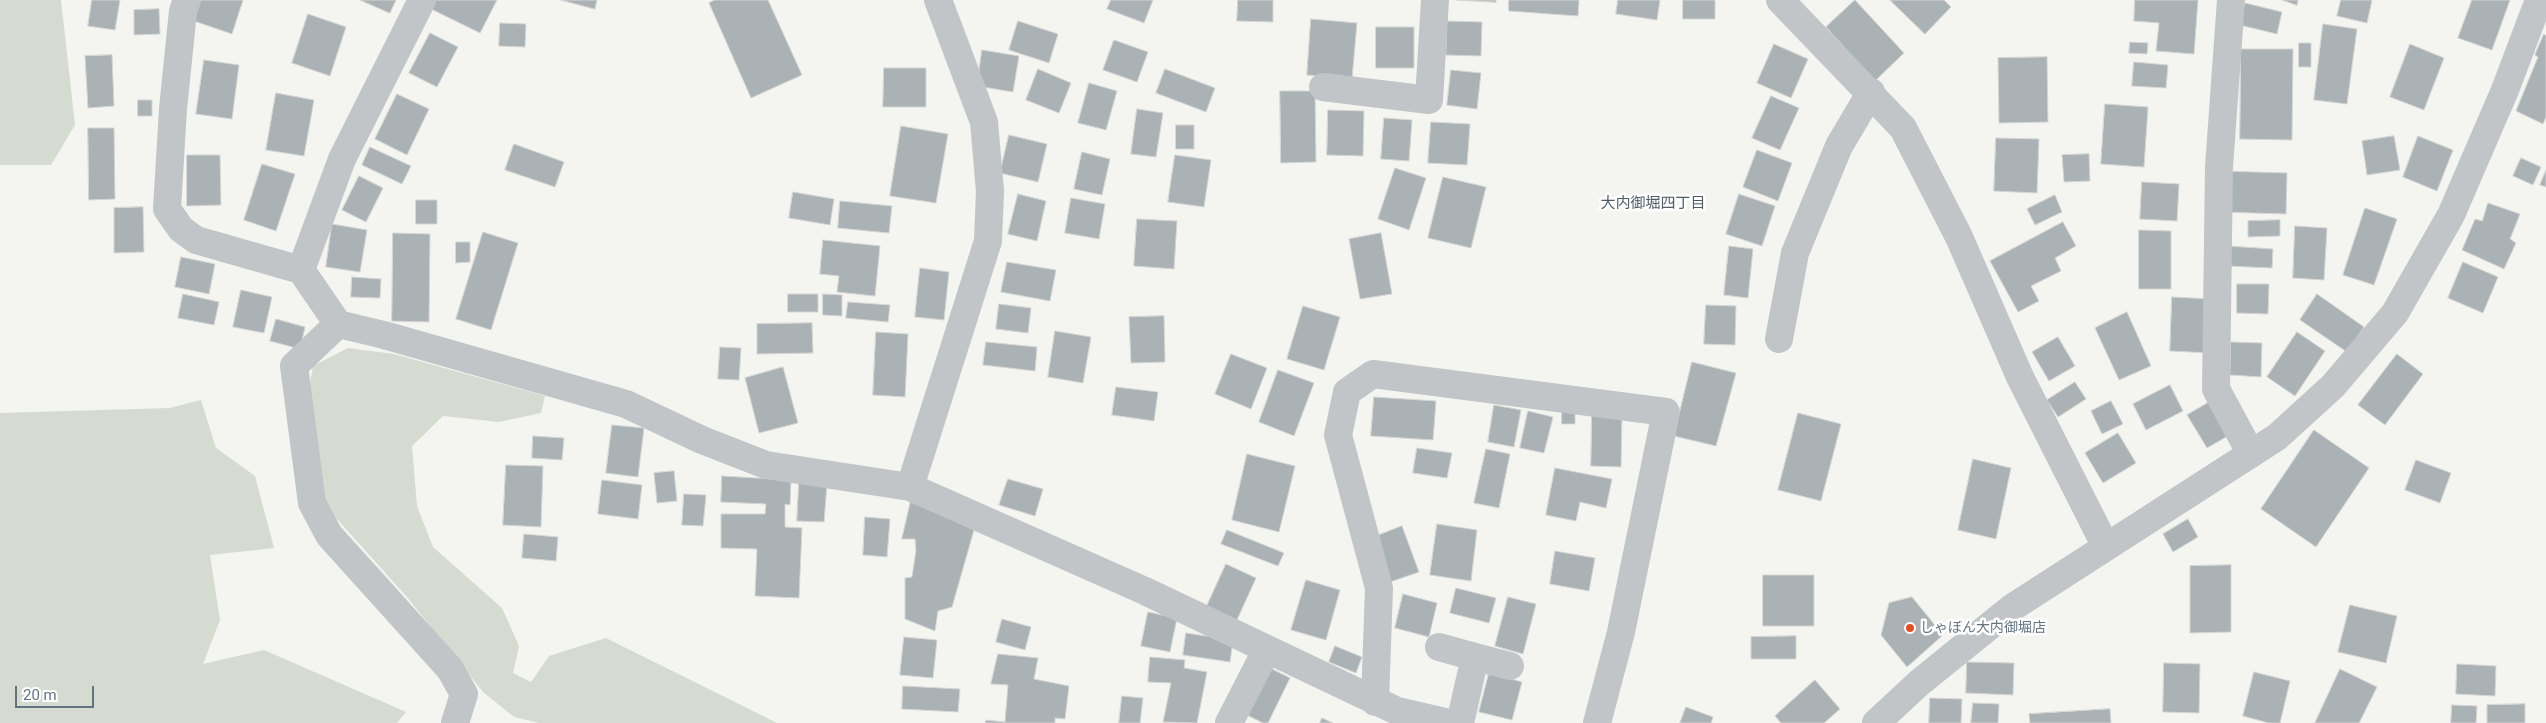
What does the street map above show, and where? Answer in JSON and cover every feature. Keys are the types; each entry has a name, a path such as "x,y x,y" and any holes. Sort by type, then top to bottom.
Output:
{"street":[{"path":"187,0 183,11 173,109 168,209 181,229 196,240 301,270 338,324 384,335 626,404 702,440 766,464 910,487 1145,591 1375,702 1397,711 1449,723"},
{"path":"301,270 342,159 422,0"},
{"path":"910,487 988,241 990,192 984,122 938,0"},
{"path":"1323,87 1429,100 1435,0"},
{"path":"1780,0 1871,92 1903,128 1959,237 2020,377 2106,546"},
{"path":"2231,0 2219,167 2216,389 2251,454"},
{"path":"1876,723 1919,683 2013,607 2277,438 2333,386 2395,313 2451,215 2505,90 2539,0"},
{"path":"1779,339 1795,252 1839,146 1871,92"},
{"path":"338,324 294,366 312,503 329,535 450,669 464,694 455,723"},
{"path":"1375,702 1379,588 1338,435 1347,392 1373,374 1666,412 1621,632 1597,723"},
{"path":"1439,647 1510,666"},
{"path":"1229,723 1267,649"},
{"path":"1460,723 1475,658"}],"shaded area":[{"path":"0,0 61,0 75,125 51,165 0,165"},
{"path":"348,348 394,354 545,396 541,413 499,422 443,416 412,446 417,506 433,547 502,608 519,646 513,673 531,682 549,656 606,638 777,723 539,723 514,717 483,692 407,597 327,508 308,394 313,366"},
{"path":"201,400 216,448 255,476 274,548 210,555 220,620 203,664 264,650 406,712 397,723 0,723 0,413 170,408"}],"building":[{"path":"92,0 120,0 115,30 88,26"},
{"path":"201,0 243,0 232,34 194,21"},
{"path":"360,0 396,0 390,13"},
{"path":"436,0 497,0 480,33 431,9"},
{"path":"561,0 597,0 595,9"},
{"path":"715,0 768,0 802,75 751,98 709,3"},
{"path":"1111,0 1153,0 1144,23 1107,9"},
{"path":"1238,0 1273,0 1273,22 1237,21"},
{"path":"1457,0 1496,0 1496,2"},
{"path":"1509,0 1579,0 1578,16 1509,11"},
{"path":"1618,0 1660,0 1657,20 1616,14"},
{"path":"1683,0 1715,0 1715,19 1683,19"},
{"path":"1855,0 1904,53 1875,81 1826,27"},
{"path":"1890,0 1944,0 1951,7 1925,34"},
{"path":"2135,0 2198,0 2194,54 2156,51 2159,23 2134,21"},
{"path":"2282,0 2298,0 2297,5"},
{"path":"2341,0 2372,0 2367,23 2337,16"},
{"path":"2472,0 2510,0 2492,50 2458,38"},
{"path":"2245,3 2282,12 2277,34 2240,25"},
{"path":"159,9 160,34 134,35 134,10"},
{"path":"308,14 346,27 330,76 292,63"},
{"path":"1311,19 1357,23 1352,79 1307,75"},
{"path":"1018,21 1058,34 1049,63 1009,50"},
{"path":"1447,21 1482,22 1481,56 1446,55"},
{"path":"500,23 526,24 525,47 499,46"},
{"path":"2323,24 2357,29 2347,104 2314,100"},
{"path":"1376,27 1414,27 1414,68 1376,68"},
{"path":"430,33 458,47 437,87 409,73"},
{"path":"2544,34 2546,36 2546,117 2543,124 2516,111 2538,57 2535,55"},
{"path":"1114,40 1148,52 1137,82 1103,70"},
{"path":"2130,42 2148,43 2147,54 2129,53"},
{"path":"2299,43 2311,43 2311,67 2299,67"},
{"path":"1774,44 1808,59 1791,98 1757,83"},
{"path":"2410,44 2444,58 2424,110 2390,97"},
{"path":"2241,49 2293,49 2292,140 2240,139"},
{"path":"982,50 1019,56 1013,92 977,86"},
{"path":"112,55 114,106 88,108 85,56"},
{"path":"2047,57 2048,122 1999,123 1998,58"},
{"path":"204,60 239,65 232,119 196,114"},
{"path":"2134,62 2168,65 2166,88 2132,86"},
{"path":"884,68 926,68 926,107 883,107"},
{"path":"1038,69 1071,83 1059,113 1026,100"},
{"path":"1165,69 1215,88 1206,112 1156,93"},
{"path":"1451,70 1481,73 1477,109 1447,105"},
{"path":"1089,83 1117,91 1106,130 1078,123"},
{"path":"1280,91 1315,91 1316,162 1281,163"},
{"path":"276,93 314,100 304,156 266,150"},
{"path":"397,94 429,109 407,155 375,139"},
{"path":"1771,96 1799,108 1780,150 1752,138"},
{"path":"138,100 152,100 152,116 138,116"},
{"path":"2105,104 2148,107 2144,167 2101,164"},
{"path":"1137,109 1163,113 1156,157 1131,154"},
{"path":"1328,110 1364,111 1363,156 1327,155"},
{"path":"1384,118 1412,120 1409,161 1381,159"},
{"path":"1431,122 1470,124 1467,165 1428,163"},
{"path":"1176,125 1194,125 1194,149 1176,149"},
{"path":"901,126 948,134 936,203 890,196"},
{"path":"88,128 114,128 115,199 89,200"},
{"path":"1009,135 1047,144 1038,182 1000,173"},
{"path":"2394,136 2400,170 2367,175 2362,141"},
{"path":"2418,136 2453,150 2437,191 2403,177"},
{"path":"1996,138 2039,139 2037,193 1994,191"},
{"path":"514,144 564,162 555,187 505,170"},
{"path":"370,147 411,166 402,184 362,165"},
{"path":"1757,150 1792,163 1778,201 1743,187"},
{"path":"1082,152 1110,159 1102,195 1074,189"},
{"path":"2089,154 2090,181 2064,182 2062,155"},
{"path":"187,155 220,155 221,205 187,206"},
{"path":"1175,155 1211,160 1204,207 1168,202"},
{"path":"2521,158 2541,167 2533,185 2513,176"},
{"path":"262,164 295,174 276,231 244,220"},
{"path":"1395,168 1426,178 1409,230 1378,219"},
{"path":"2546,170 2546,187 2540,185"},
{"path":"2222,171 2287,173 2286,214 2220,212"},
{"path":"359,176 383,188 366,222 342,210"},
{"path":"1443,177 1486,187 1471,248 1428,238"},
{"path":"2142,182 2179,184 2177,221 2140,219"},
{"path":"793,192 834,199 830,225 789,218"},
{"path":"1018,194 1046,201 1037,241 1008,234"},
{"path":"1739,194 1775,206 1762,246 1726,234"},
{"path":"2055,195 2062,212 2035,225 2027,209"},
{"path":"1071,198 1105,204 1099,239 1065,233"},
{"path":"416,200 437,200 437,224 416,224"},
{"path":"840,201 892,206 889,233 838,228"},
{"path":"2488,203 2520,214 2510,239 2516,243 2504,269 2462,250 2475,219 2482,221"},
{"path":"143,207 144,252 114,253 114,208"},
{"path":"2365,208 2397,219 2374,285 2343,275"},
{"path":"1137,219 1177,221 1174,269 1134,266"},
{"path":"2280,220 2280,236 2248,237 2248,221"},
{"path":"2063,222 2076,246 2055,258 2061,271 2031,286 2039,301 2018,312 1990,261"},
{"path":"332,224 367,230 360,272 326,267"},
{"path":"2295,226 2327,228 2324,280 2293,278"},
{"path":"2139,230 2171,231 2171,289 2139,289"},
{"path":"483,232 518,243 491,330 456,319"},
{"path":"393,233 430,234 429,322 392,321"},
{"path":"1381,233 1392,294 1360,299 1349,239"},
{"path":"823,240 880,246 875,296 837,292 839,276 820,274"},
{"path":"456,242 470,242 470,262 456,263"},
{"path":"1729,246 1753,249 1748,298 1724,295"},
{"path":"2228,246 2273,249 2272,268 2227,266"},
{"path":"181,257 215,264 209,294 175,287"},
{"path":"1007,262 1056,270 1050,301 1001,292"},
{"path":"2463,262 2498,277 2483,313 2448,298"},
{"path":"920,268 949,272 944,320 915,317"},
{"path":"352,277 381,279 380,298 351,297"},
{"path":"2237,284 2269,284 2268,314 2237,313"},
{"path":"241,290 272,297 264,333 233,327"},
{"path":"183,294 219,302 214,325 178,318"},
{"path":"788,294 818,294 818,312 788,312"},
{"path":"823,294 842,295 842,316 823,315"},
{"path":"2317,294 2364,327 2347,352 2300,320"},
{"path":"2172,297 2211,299 2209,353 2170,351"},
{"path":"848,302 890,305 888,322 846,318"},
{"path":"999,304 1031,308 1028,333 996,329"},
{"path":"1706,305 1736,306 1735,345 1704,344"},
{"path":"1303,306 1340,317 1324,370 1287,359"},
{"path":"2127,312 2151,366 2119,380 2095,328"},
{"path":"1164,316 1165,362 1131,363 1129,317"},
{"path":"276,319 305,327 300,349 270,341"},
{"path":"812,323 813,353 757,354 757,324"},
{"path":"1055,331 1091,337 1083,383 1048,377"},
{"path":"876,332 908,334 905,397 873,395"},
{"path":"2297,332 2325,351 2295,396 2267,377"},
{"path":"2058,337 2075,366 2049,381 2032,352"},
{"path":"986,342 1037,347 1035,371 983,365"},
{"path":"2231,342 2262,343 2261,377 2230,375"},
{"path":"720,347 741,348 739,380 718,379"},
{"path":"1231,354 1267,368 1251,409 1215,394"},
{"path":"2397,354 2423,374 2385,425 2358,405"},
{"path":"1692,362 1736,373 1716,446 1674,436"},
{"path":"783,367 798,423 759,433 745,378"},
{"path":"1278,370 1314,383 1294,436 1259,422"},
{"path":"2075,382 2086,399 2058,417 2047,400"},
{"path":"2170,385 2183,411 2146,430 2133,404"},
{"path":"1116,387 1158,392 1154,421 1112,415"},
{"path":"1374,397 1436,401 1433,440 1371,436"},
{"path":"2213,400 2233,433 2207,448 2187,415"},
{"path":"2111,401 2123,424 2102,434 2091,411"},
{"path":"1494,405 1521,410 1514,447 1488,442"},
{"path":"1528,411 1553,417 1544,453 1520,448"},
{"path":"1562,412 1575,412 1575,424 1562,424"},
{"path":"1592,413 1622,414 1621,467 1591,466"},
{"path":"1798,413 1841,424 1821,501 1778,490"},
{"path":"612,425 644,428 638,477 606,473"},
{"path":"2314,430 2369,468 2316,547 2261,509"},
{"path":"2118,433 2136,463 2103,483 2085,453"},
{"path":"533,436 564,438 562,460 532,458"},
{"path":"1417,448 1452,453 1447,478 1413,473"},
{"path":"1486,449 1510,454 1499,508 1474,503"},
{"path":"1247,454 1295,466 1279,532 1232,520"},
{"path":"1973,459 2011,468 1996,539 1958,530"},
{"path":"2416,460 2451,473 2440,503 2405,490"},
{"path":"506,465 543,466 541,527 503,525"},
{"path":"1555,468 1612,479 1606,508 1580,502 1576,521 1546,515"},
{"path":"674,471 677,501 657,503 654,473"},
{"path":"722,476 791,480 790,505 785,504 785,527 802,528 799,598 755,596 757,549 721,548 721,514 765,514 766,504 721,502"},
{"path":"1008,479 1043,489 1035,516 999,505"},
{"path":"602,480 642,485 638,519 598,514"},
{"path":"799,483 827,484 824,522 797,521"},
{"path":"684,494 706,495 703,526 682,525"},
{"path":"911,500 974,530 952,607 938,611 935,631 905,619 905,578 912,577 916,550 915,539 902,539"},
{"path":"865,517 890,519 887,557 863,555"},
{"path":"2188,519 2198,537 2173,552 2163,534"},
{"path":"1437,524 1477,530 1471,581 1430,575"},
{"path":"1402,526 1419,572 1390,582 1374,537"},
{"path":"1227,530 1284,553 1278,566 1221,544"},
{"path":"524,534 558,537 556,561 522,558"},
{"path":"1555,551 1595,558 1589,591 1550,584"},
{"path":"1226,564 1256,578 1236,622 1206,608"},
{"path":"2231,565 2231,632 2190,633 2190,566"},
{"path":"1763,575 1814,575 1814,626 1763,626"},
{"path":"1306,580 1340,590 1326,640 1291,630"},
{"path":"1456,588 1496,598 1489,623 1450,613"},
{"path":"1403,594 1437,603 1429,637 1395,628"},
{"path":"1508,597 1536,604 1523,654 1495,646"},
{"name":"しゃぼん大内御堀店","path":"1912,597 1943,635 1907,667 1881,635 1889,603"},
{"path":"2350,605 2397,616 2386,663 2338,652"},
{"path":"1148,612 1177,618 1170,652 1141,646"},
{"path":"1002,619 1031,627 1025,650 996,642"},
{"path":"1186,633 1233,640 1230,662 1183,655"},
{"path":"1796,636 1796,659 1751,659 1751,637"},
{"path":"904,637 937,640 933,678 900,675"},
{"path":"1335,646 1362,657 1356,673 1329,662"},
{"path":"998,654 1038,658 1034,679 1069,686 1065,719 1055,718 1055,723 985,723 986,720 1005,722 1008,685 991,684"},
{"path":"1150,657 1185,660 1184,668 1207,672 1197,723 1163,722 1171,683 1148,682"},
{"path":"1967,662 2014,663 2013,695 1966,693"},
{"path":"2164,663 2200,664 2199,713 2163,712"},
{"path":"2457,664 2496,666 2495,696 2456,694"},
{"path":"1264,665 1290,678 1268,723 1263,723 1241,712"},
{"path":"2340,669 2377,687 2359,723 2315,723"},
{"path":"2254,672 2290,681 2280,723 2269,723 2243,716"},
{"path":"1489,673 1522,682 1512,720 1479,712"},
{"path":"1815,680 1840,709 1824,723 1781,723 1775,716"},
{"path":"903,686 960,689 958,712 902,709"},
{"path":"1122,696 1143,698 1140,723 1119,723"},
{"path":"1930,698 1962,699 1961,723 1929,723"},
{"path":"1973,703 1999,704 1998,723 1971,723"},
{"path":"2525,704 2525,723 2487,723 2487,705"},
{"path":"2452,705 2477,706 2476,723 2451,723"},
{"path":"1686,707 1713,717 1711,723 1680,723"},
{"path":"2110,709 2111,723 2030,723 2029,714"},
{"path":"1322,718 1333,723 1320,723"}],"place":[{"name":"しゃぼん大内御堀店","path":"1910,628"}],"district":[{"name":"大内御堀四丁目","path":"1653,204"}]}
